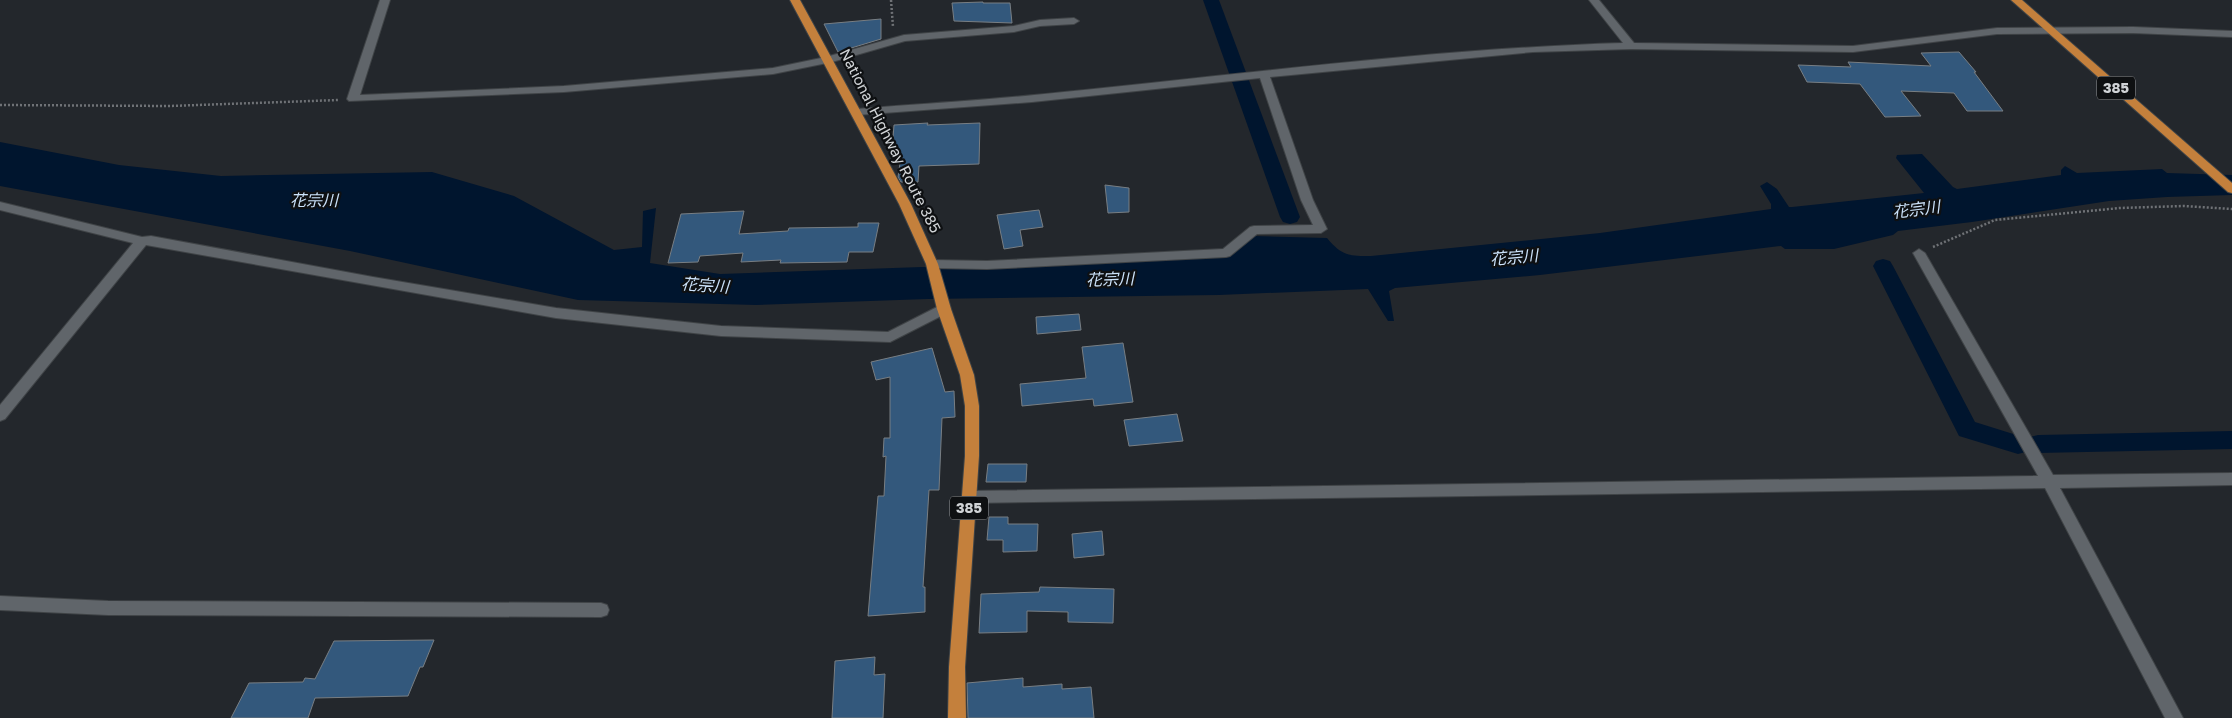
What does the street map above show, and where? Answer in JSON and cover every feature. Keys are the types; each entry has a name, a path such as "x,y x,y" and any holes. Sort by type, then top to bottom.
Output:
{"highway":[{"name":"National Highway Route 385","path":"795,0 905,204 932,265 943,305 967,375 972,406 970,497 957,667 957,718"},
{"name":"385","path":"2016,0 2232,189"}],"street":[{"path":"385,0 352,99 544,90 773,71 864,51 894,40 1014,29 1040,23 1074,20"},
{"path":"1594,0 1632,46"},
{"path":"857,112 1032,99 1434,57 1533,49 1632,46 1853,49 1997,31 2132,30 2232,34"},
{"path":"932,265 987,265 1226,252 1254,230 1321,230 1307,200 1259,75"},
{"path":"0,206 142,241 151,240 373,282 556,313 721,331 890,337 943,305"},
{"path":"0,416 142,241"},
{"path":"1919,253 2050,483 2174,718"},
{"path":"970,497 2232,479"},
{"path":"0,603 118,608 601,610"}],"path":[{"path":"891,0 894,40"},
{"path":"0,105 170,106 352,99"},
{"path":"1919,253 1995,220 2120,208 2184,206 2232,209"}],"water":[{"name":"花宗川","path":"0,142 119,165 221,176 432,172 514,196 614,250 642,247 643,211 656,208 650,263 720,274 922,267 986,268 1230,256 1254,236 1327,238 1346,254 1371,256 1600,233 1771,209 1771,204 1760,186 1767,182 1777,189 1789,207 1924,193 1896,158 1897,155 1922,154 1957,189 2061,175 2061,170 2065,166 2077,173 2162,169 2167,173 2232,175 2232,195 2109,201 1972,222 1898,231 1893,235 1834,249 1785,249 1781,246 1540,275 1395,288 1389,291 1394,321 1388,321 1368,289 1219,295 928,299 756,305 578,300 350,251 0,186"}],"building":[{"path":"952,3 1010,3 1012,23 954,21"},
{"path":"881,19 881,39 838,52 824,24"},
{"path":"1959,52 1976,72 1974,72 2003,111 1967,111 1954,93 1901,91 1921,116 1885,117 1860,84 1807,82 1798,65 1851,67 1848,62 1931,66 1921,53"},
{"path":"928,123 927,125 980,123 979,164 919,166 918,182 901,182 898,177 900,163 891,163 894,125"},
{"path":"1105,185 1129,188 1129,212 1108,213"},
{"path":"1039,210 1043,227 1020,230 1023,246 1004,249 997,215"},
{"path":"744,211 739,234 788,231 789,228 858,227 858,223 879,223 873,252 849,252 847,262 780,263 781,260 741,262 743,253 700,256 698,262 668,263 681,214"},
{"path":"1079,314 1081,330 1037,334 1036,317"},
{"path":"1123,343 1133,402 1094,406 1093,399 1022,406 1020,384 1086,378 1082,347"},
{"path":"932,348 945,392 954,391 955,417 942,418 939,490 929,490 923,587 925,587 925,612 868,616 878,496 884,496 886,456 883,457 884,438 890,438 890,377 876,380 871,362"},
{"path":"1177,414 1183,441 1129,446 1124,420"},
{"path":"988,464 1027,464 1026,482 986,482"},
{"path":"989,517 1008,517 1008,524 1038,524 1037,551 1003,552 1003,540 987,540"},
{"path":"1102,531 1104,555 1074,558 1072,534"},
{"path":"1040,587 1114,589 1113,623 1068,622 1068,612 1027,611 1027,632 979,633 981,594 1039,592"},
{"path":"434,640 408,696 315,698 308,718 231,718 249,683 303,682 305,678 315,679 334,641"},
{"path":"875,657 874,675 885,674 883,718 832,718 835,661"},
{"path":"1023,678 1023,687 1062,684 1062,689 1091,687 1094,718 968,718 967,683"}],"waterway":[{"path":"1211,0 1290,217"},
{"path":"1883,266 1967,429 2018,445"},
{"path":"2038,444 2232,440"}]}
